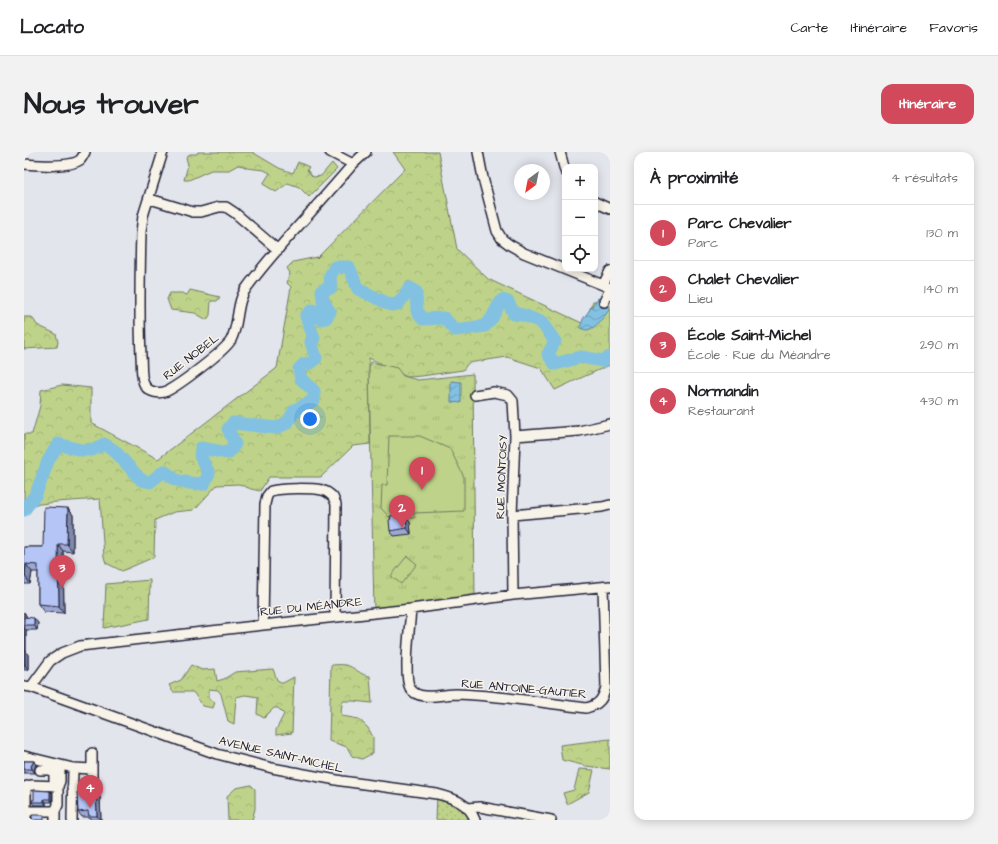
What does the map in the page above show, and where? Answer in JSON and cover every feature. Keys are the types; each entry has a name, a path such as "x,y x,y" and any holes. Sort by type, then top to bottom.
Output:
{"street":[{"path":"24,164 63,165 73,163 81,159 85,152"},
{"name":"RUE NOBEL","path":"163,152 150,198 143,216 140,232 140,332 142,379 145,386 150,391 158,392 166,391 181,382 222,351 230,341 236,326 241,297 247,287 353,164 366,152"},
{"path":"330,152 353,164"},
{"path":"478,152 483,178 497,231 502,239 524,253 608,287"},
{"path":"560,152 563,164"},
{"path":"150,198 193,212 226,207 278,250"},
{"path":"598,203 610,209"},
{"path":"604,302 610,271"},
{"name":"RUE MONTOISY","path":"475,395 494,392 508,394 513,401 516,436 512,515 513,595"},
{"path":"516,436 579,431 610,424"},
{"path":"263,625 265,504 267,496 271,491 278,489 323,490 333,497 336,504 335,617"},
{"path":"512,515 610,505"},
{"name":"RUE DU MÉANDRE","path":"27,686 50,661 62,653 80,646 335,617 411,610 513,595 606,586"},
{"name":"RUE ANTOINE-GAUTIER","path":"411,610 407,671 409,684 415,694 426,696 453,694 477,695 586,708 594,707 600,702 606,687 606,586"},
{"name":"AVENUE SAINT-MICHEL","path":"27,686 217,754 272,768 342,781 437,794 458,800 467,808 475,820"},
{"path":"72,788 92,789 92,753"},
{"path":"24,756 73,768 92,768"},
{"path":"58,786 31,785 25,788 26,814 55,816 58,805 60,765"},
{"path":"72,820 73,768"},
{"path":"40,770 52,770 54,772 54,780 58,786"},
{"path":"467,808 480,807 551,820"}],"green space":[{"path":"198,152 252,152 279,168 293,173 298,162 309,167 307,170 313,177 321,176 332,163 337,169 309,197 299,187 288,183 276,192 263,184 270,173 264,170 247,168 238,165 229,170 211,170 189,180 184,180 188,165 186,157 190,154 197,154"},
{"path":"393,152 438,152 457,249 488,279 584,324 593,301 607,300 610,306 610,365 555,390 541,368 507,357 468,363 463,370 407,377 369,358 370,444 353,446 321,477 269,477 260,491 239,484 217,485 194,510 174,512 155,520 154,557 122,571 106,563 104,557 100,499 24,506 24,434 32,434 40,406 41,390 62,385 91,388 91,423 158,459 277,368 291,287 287,283 290,273 287,268 293,262 317,257 316,259 405,169"},
{"path":"190,290 220,297 217,301 211,301 210,315 207,320 195,313 171,310 167,299 170,293 182,293 187,295"},
{"path":"24,317 32,317 37,325 56,334 58,342 57,347 24,349"},
{"path":"371,362 397,368 403,376 418,380 473,374 475,601 374,613 369,367"},
{"path":"389,436 420,436 450,449 464,477 464,511 414,513 414,518 390,518 381,508 382,485 387,485"},
{"path":"407,556 417,564 401,584 391,576"},
{"path":"150,580 149,619 104,628 106,584"},
{"path":"191,665 202,670 215,669 217,681 224,679 235,672 273,669 277,680 283,683 294,677 292,733 276,735 276,730 284,714 278,708 274,708 264,718 257,714 258,697 245,695 236,697 234,724 228,721 221,694 218,690 209,689 209,698 215,702 213,708 203,706 193,692 173,692 169,685 181,680"},
{"path":"331,665 348,666 367,676 370,676 372,703 343,701 341,710 342,716 359,719 368,728 373,737 373,753 362,759 352,756 347,747 329,741"},
{"path":"610,739 610,769 586,766 562,760 560,745"},
{"path":"579,769 594,770 589,792 567,804 563,793 574,790"},
{"path":"251,785 255,789 255,809 252,820 228,820 227,796 236,788"},
{"path":"437,794 446,796 475,820 436,820"}],"water":[{"path":"598,298 602,300 610,309 594,327 587,330 580,328 583,319"},
{"path":"451,381 461,382 461,403 451,402"}],"building":[{"path":"44,507 68,508 67,544 58,544 59,606 38,604 38,565 26,564 24,576 24,547 43,547"},
{"path":"400,515 400,517 406,517 407,528 390,531 390,516"},
{"path":"24,617 34,618 34,625 24,625"},
{"path":"25,650 25,665 24,665"},
{"path":"24,761 34,761 31,766 32,769 24,769"},
{"path":"34,790 50,791 50,799 44,799 44,802 32,802 32,800 34,800"},
{"path":"77,792 96,792 97,816 89,816 88,811 78,812"},
{"path":"32,815 44,815 44,820 32,820"}],"waterway":[{"path":"24,510 36,494 48,461 58,444 81,450 92,450 104,444 114,450 141,480 150,482 164,471 176,480 204,484 209,473 200,456 201,448 228,453 235,444 228,429 233,423 276,428 287,423 295,410 314,400 314,391 301,379 299,369 304,364 311,363 316,358 311,342 314,338 306,316 312,310 316,311 321,319 326,318 330,312 323,301 322,290 331,288 330,276 335,267 349,267 358,289 391,305 398,304 410,288 416,292 417,311 423,319 444,318 455,330 485,326 492,318 502,300 508,302 514,314 523,315 541,322 555,341 548,354 555,364 581,357 603,361 610,357"}],"place":[{"name":"Parc Chevalier","path":"422,490"},
{"name":"Chalet Chevalier","path":"402,528"},
{"name":"École Saint-Michel","path":"62,588"},
{"name":"Normandin","path":"90,808"}]}
